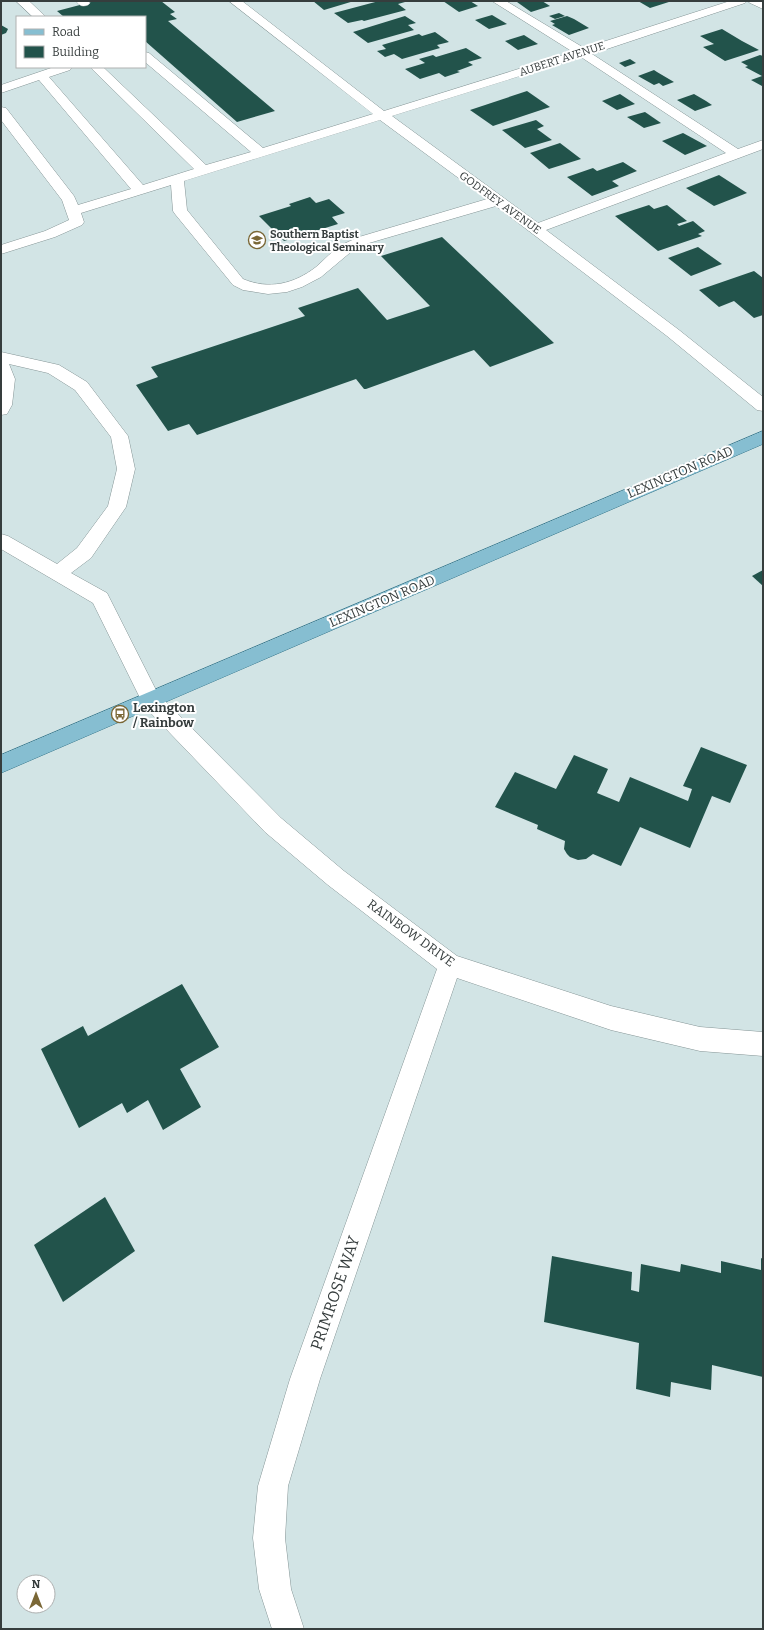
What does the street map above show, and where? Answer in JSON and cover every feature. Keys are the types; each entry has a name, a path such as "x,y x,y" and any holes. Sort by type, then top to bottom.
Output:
{"main road":[{"name":"LEXINGTON ROAD","path":"1,764 763,437"}],"street":[{"path":"22,1 39,16"},
{"name":"GODFREY AVENUE","path":"235,1 382,116 535,228 673,333 763,406"},
{"path":"498,1 583,53 737,154"},
{"name":"AUBERT AVENUE","path":"73,211 583,53 741,1"},
{"path":"754,1 763,6"},
{"path":"146,57 261,153"},
{"path":"1,89 63,68"},
{"path":"97,68 204,171"},
{"path":"42,76 140,190"},
{"path":"1,111 69,199 77,222 50,234 1,250"},
{"path":"535,228 763,144"},
{"path":"177,179 180,211 238,282 250,288 277,290 298,284 316,273 347,248 364,240 497,201"},
{"path":"1,357 53,369 81,386 119,436 126,469 117,508 84,553 57,574"},
{"path":"1,363 7,379 4,405 1,410"},
{"name":"RAINBOW DRIVE","path":"1,541 100,598 151,700 273,825 336,878 450,965 611,1018 700,1039 763,1044"},
{"name":"PRIMROSE WAY","path":"288,1629 275,1589 269,1538 273,1486 305,1379 450,965"}],"building":[{"path":"95,1 161,1 175,12 170,14 177,19 168,21 275,111 237,122 146,42 146,16 63,16 57,11"},
{"path":"313,1 354,1 324,10"},
{"path":"379,1 403,1 405,2 398,4 406,10 364,21 362,20 348,23 334,13"},
{"path":"443,1 470,1 478,6 459,12"},
{"path":"542,1 550,6 531,12 517,2"},
{"path":"638,1 672,1 650,8"},
{"path":"559,13 565,16 555,19 549,16"},
{"path":"492,15 507,24 489,29 475,20"},
{"path":"405,16 416,23 408,25 414,30 368,43 353,32"},
{"path":"567,16 589,28 569,35 552,25 555,24 550,21"},
{"path":"1,25 8,29 6,33 1,35"},
{"path":"722,29 759,50 725,61 703,47 714,44 700,36"},
{"path":"435,32 449,42 437,45 440,48 402,59 394,54 385,57 377,51 386,49 382,45 419,34 422,36"},
{"path":"524,35 538,44 518,50 505,41"},
{"path":"466,48 482,58 468,62 473,65 457,71 460,72 445,77 439,73 420,79 405,69 425,63 419,59 433,55 436,57"},
{"path":"760,55 763,56 762,86 751,80 762,76 745,67 748,66 741,62"},
{"path":"630,59 636,63 625,67 619,63"},
{"path":"654,70 674,82 663,86 659,83 654,85 638,76"},
{"path":"527,91 550,107 493,126 470,110"},
{"path":"620,94 635,104 617,110 602,101"},
{"path":"694,94 712,105 695,111 677,100"},
{"path":"645,112 661,123 644,128 627,117"},
{"path":"536,120 544,126 537,129 552,140 525,148 502,130"},
{"path":"683,133 707,146 685,155 662,141"},
{"path":"560,143 581,159 549,169 530,153"},
{"path":"623,162 637,171 612,181 619,186 592,196 567,177 593,168 597,171"},
{"path":"719,175 747,193 714,206 686,188"},
{"path":"310,197 316,203 329,199 345,213 332,217 338,224 284,241 259,216 291,206 289,204"},
{"path":"649,205 654,209 667,205 687,221 677,224 679,226 693,221 705,231 698,234 702,236 658,251 615,216"},
{"path":"442,237 554,343 490,367 474,350 366,389 364,389 356,379 197,435 189,424 168,431 136,385 158,377 151,367 305,316 298,308 358,288 387,320 430,306 381,256"},
{"path":"698,247 722,264 691,276 668,258"},
{"path":"754,271 763,278 763,315 754,318 734,301 719,307 699,290"},
{"path":"763,570 763,586 752,576"},
{"path":"701,747 747,765 730,803 712,796 690,848 640,827 621,866 593,854 586,859 578,860 567,854 564,849 565,841 537,829 538,825 495,807 515,772 556,789 574,755 608,769 597,793 619,802 630,777 688,801 692,789 683,786"},
{"path":"182,984 219,1047 180,1069 201,1107 163,1130 148,1100 127,1113 122,1103 79,1128 41,1049 83,1026 88,1036"},
{"path":"105,1197 135,1251 63,1302 34,1245"},
{"path":"552,1256 632,1272 631,1290 639,1292 641,1264 680,1272 681,1264 721,1273 721,1261 761,1270 761,1258 763,1259 763,1377 712,1365 711,1390 671,1382 670,1397 636,1389 639,1343 544,1322"}],"place":[{"name":"Southern Baptist Theological Seminary","path":"257,240"},
{"name":"Lexington / Rainbow","path":"120,714"}]}
